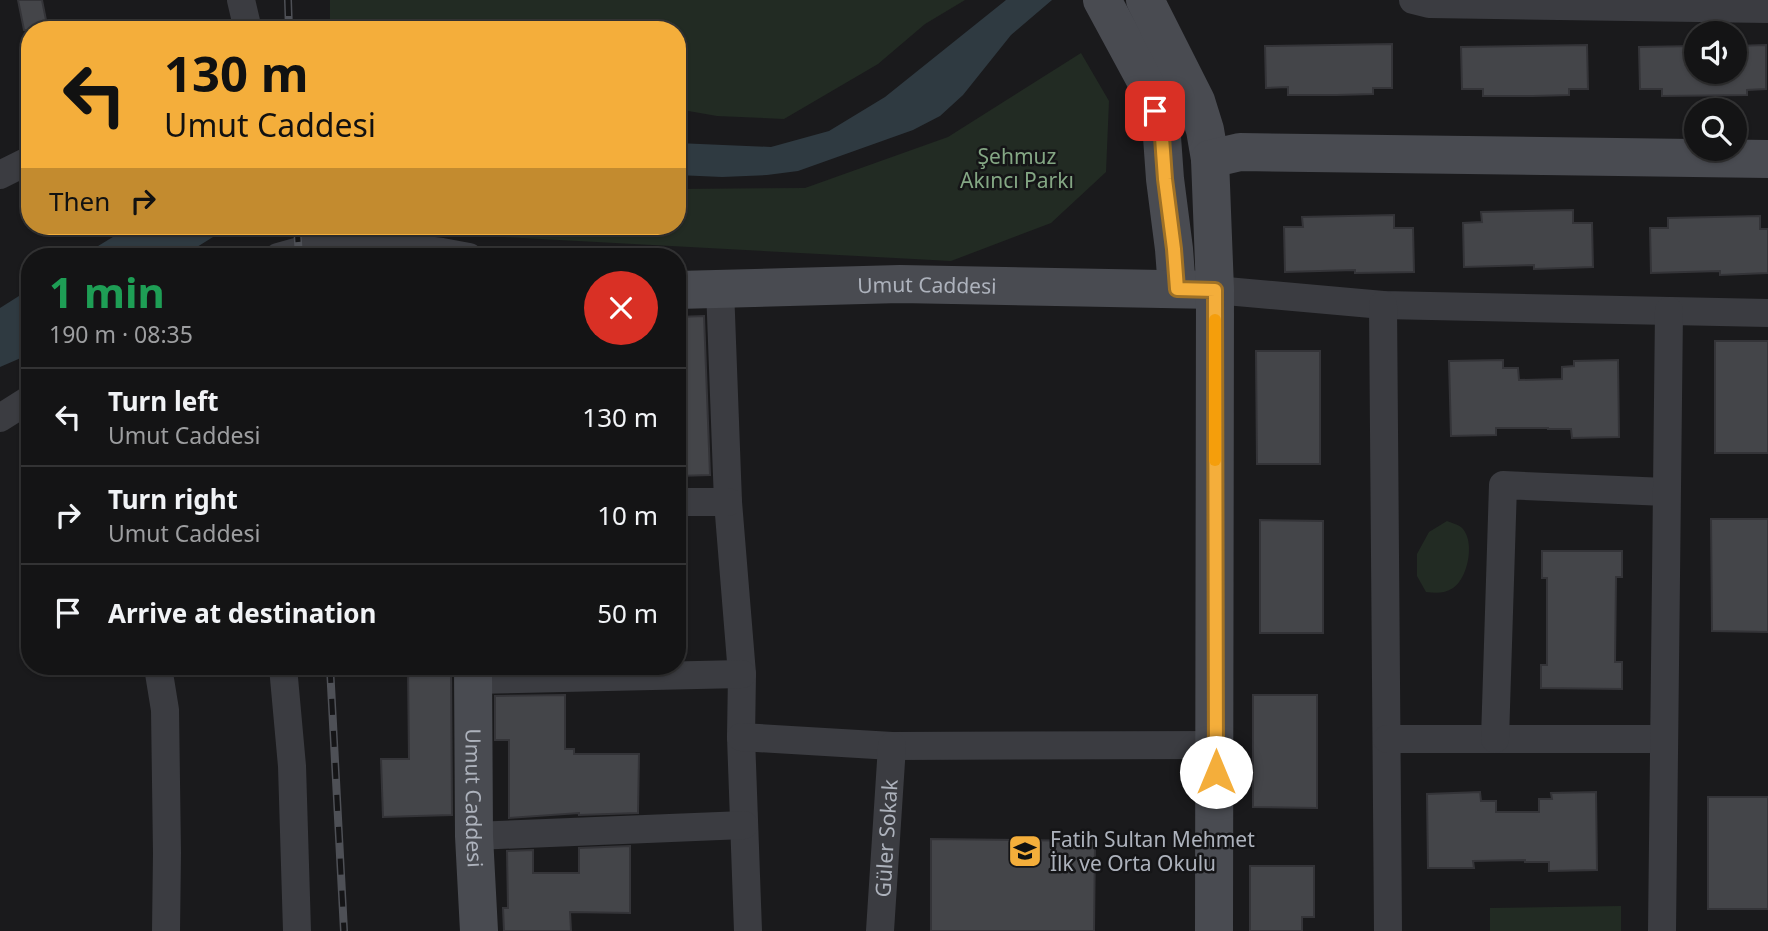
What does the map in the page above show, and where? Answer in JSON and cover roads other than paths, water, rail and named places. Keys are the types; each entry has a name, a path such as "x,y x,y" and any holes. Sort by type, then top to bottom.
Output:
{"street":[{"path":"241,0 246,21"},
{"path":"1144,0 1196,102 1210,159 1215,290 1214,931"},
{"path":"1413,0 1429,4 1685,4 1768,9"},
{"path":"1108,12 1148,85 1162,137 1177,289"},
{"path":"1210,159 1240,152 1768,159"},
{"path":"0,175 21,164"},
{"path":"310,248 339,240 408,248"},
{"name":"Umut Caddesi","path":"686,290 900,284 1215,290"},
{"path":"720,288 728,502 742,674 741,737 748,931"},
{"path":"1215,290 1383,305 1768,313"},
{"path":"1383,305 1388,931"},
{"path":"1662,931 1669,311"},
{"path":"0,418 21,405"},
{"path":"1495,739 1503,485 1667,492"},
{"path":"686,502 728,502"},
{"path":"686,674 742,674"},
{"path":"159,675 165,710 166,931"},
{"path":"284,675 292,766 298,931"},
{"name":"Umut Caddesi","path":"473,675 474,836 479,931"},
{"path":"741,737 892,746 1216,745"},
{"path":"1387,739 1664,739"},
{"name":"Güler Sokak","path":"880,931 892,746"},
{"path":"474,836 744,825"}],"railway":[{"path":"288,0 289,21"},
{"path":"298,235 298,248"},
{"path":"330,675 344,931"}],"place":[{"name":"Fatih Sultan Mehmet İlk ve Orta Okulu","path":"1025,851"}],"park label":[{"name":"Şehmuz Akıncı Parkı","path":"1017,168"}]}
